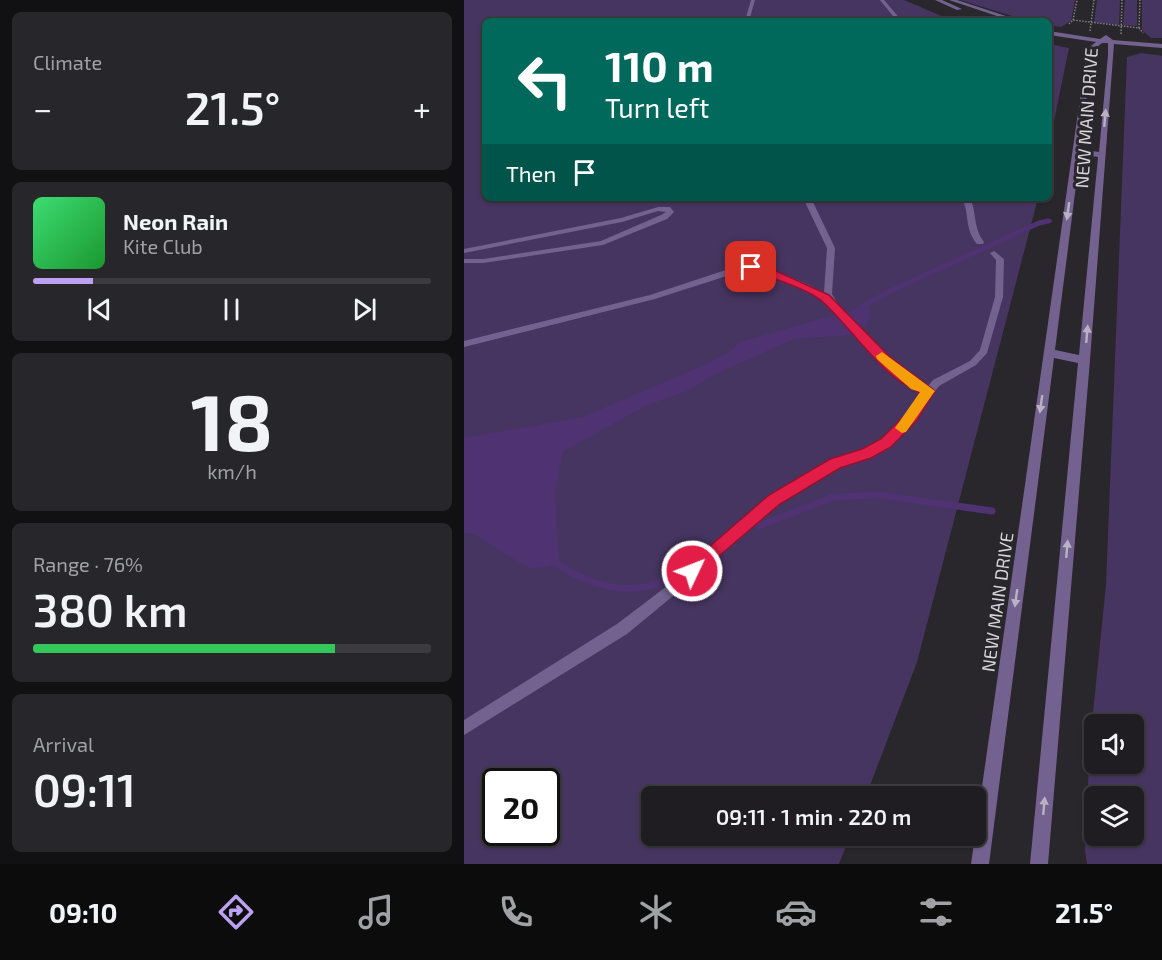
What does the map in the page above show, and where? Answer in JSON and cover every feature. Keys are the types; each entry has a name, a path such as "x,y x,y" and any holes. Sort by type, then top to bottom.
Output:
{"street":[{"path":"938,0 989,18"},
{"path":"952,0 1009,18"},
{"path":"1052,29 1120,48 1136,45"},
{"path":"1052,34 1073,37 1095,45"},
{"path":"1073,37 1095,45"},
{"path":"1109,45 1163,41"},
{"name":"NEW MAIN DRIVE","path":"980,864 1077,151 1095,45 1109,45 1085,360 1039,864"},
{"path":"1109,45 1163,46"},
{"path":"1077,151 1102,155"},
{"path":"1048,353 1085,360"}],"lane":[{"path":"748,18 753,0"},
{"path":"882,0 897,18"},
{"path":"808,201 831,248 828,294 835,306"},
{"path":"967,201 971,212 970,226 980,242"},
{"path":"464,251 622,220 658,209 667,209 670,212 664,217 604,243 483,261 464,261"},
{"path":"464,728 622,629 675,587 774,500 835,463 866,454 886,443 912,417 928,391 936,383 973,363 984,351 990,336 1001,284 1000,259 994,253"},
{"path":"464,344 652,297 738,269 751,267 815,291 835,306 904,376 928,391"}],"path":[{"path":"1073,20 1077,0"},
{"path":"1091,22 1094,0"},
{"path":"1121,26 1122,0"},
{"path":"1139,28 1140,0"}],"shaded area":[{"path":"464,0 904,0 946,18 482,18 482,201 1037,201 917,662 870,786 641,786 641,846 846,846 839,864 464,864"},
{"path":"960,0 1075,0 1071,21 1061,27 1052,26 1052,18 1019,18"},
{"path":"1097,0 1120,0 1119,25 1094,22"},
{"path":"1125,0 1137,0 1137,26 1123,25"},
{"path":"1142,0 1162,0 1162,38 1151,38 1142,30"},
{"path":"1052,45 1069,48 1052,130"},
{"path":"1141,53 1163,56 1162,864 1087,864 1085,846 1144,846 1144,786 1088,786 1089,774 1144,774 1144,714 1093,714 1106,585 1127,57"},
{"path":"867,303 870,317 866,326 850,335 794,339 718,373 685,392 647,405 563,452 555,492 559,565 530,569 472,533 464,533 464,438 582,417 709,363 732,350 740,342 850,312"}],"waterway":[{"path":"862,307 888,292 1039,223 1048,221"},
{"path":"1040,223 1050,221"},
{"path":"759,526 833,497 879,495 992,511"},
{"path":"554,561 589,581 616,588 630,588 656,584 674,574 702,552"}],"slow traffic":[{"path":"882,356 904,376 928,391 924,400 902,428"}],"route":[{"path":"692,571 740,527 774,500 835,463 866,454 886,443 912,417 928,391 916,385 885,359 825,297 815,291 751,267"}]}
